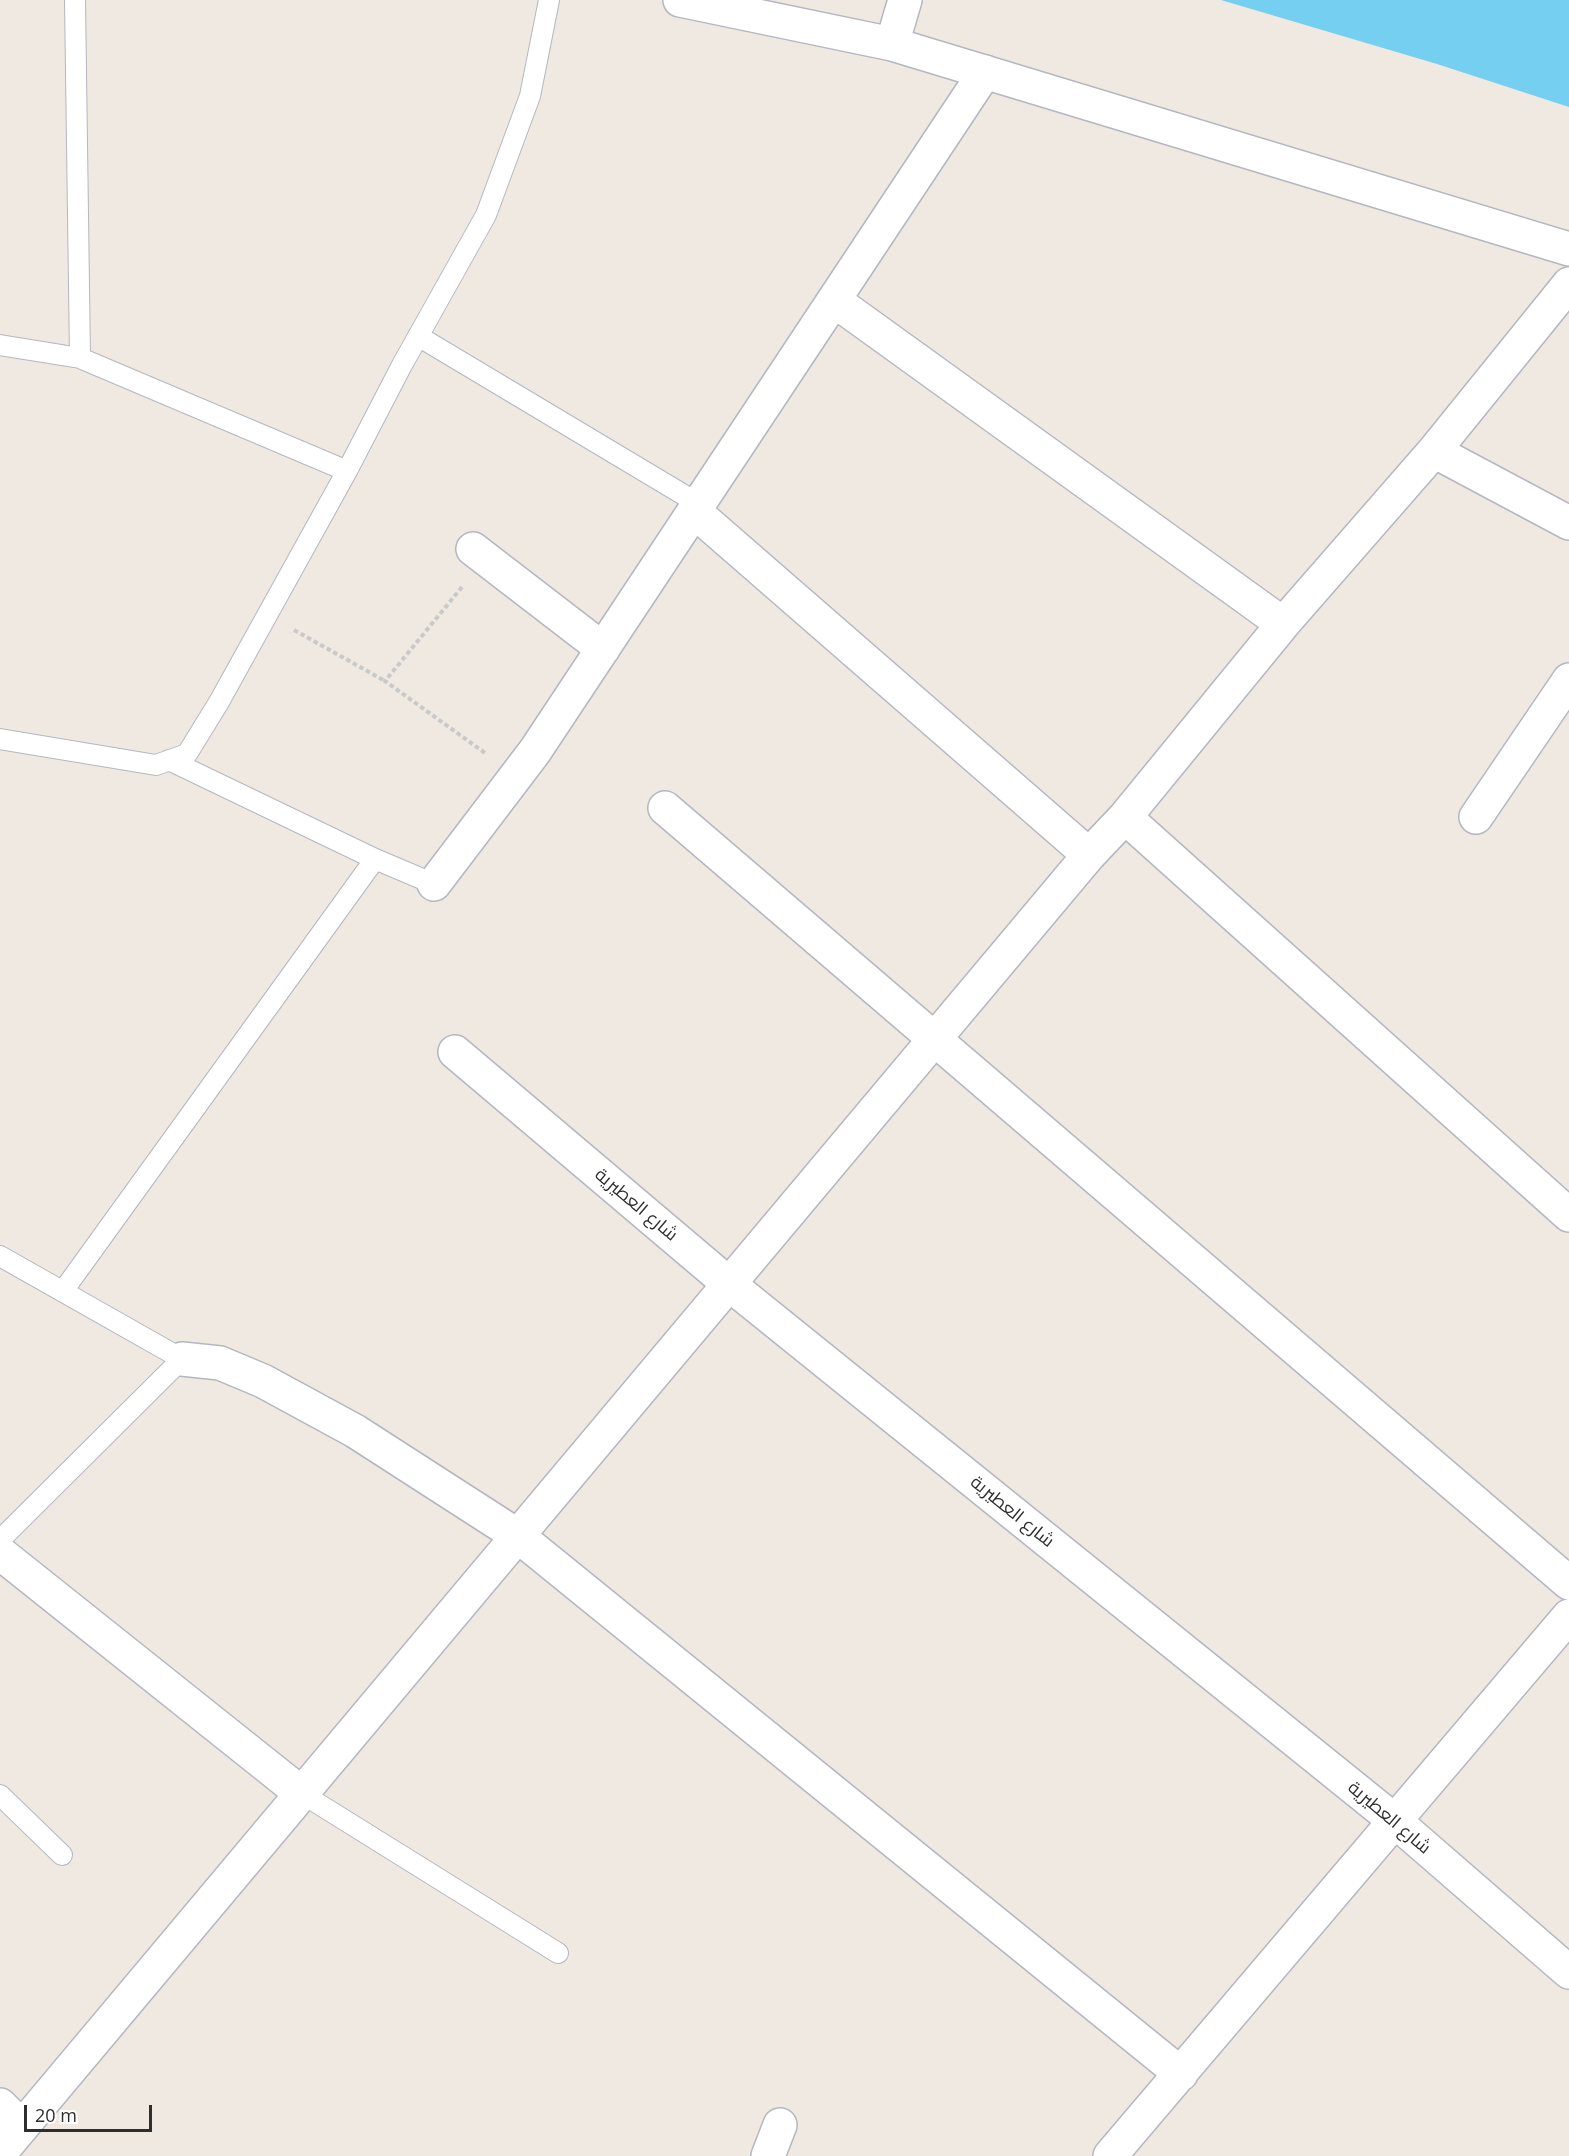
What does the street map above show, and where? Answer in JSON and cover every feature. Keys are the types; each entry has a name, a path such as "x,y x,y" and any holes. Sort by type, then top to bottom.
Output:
{"street":[{"path":"680,0 892,44 1569,249"},
{"path":"892,44 905,0"},
{"path":"434,885 516,776 603,649 986,72"},
{"path":"0,2153 11,2116 301,1793 1089,855 1125,817 1283,624 1434,451 1569,284"},
{"path":"835,301 1283,624"},
{"path":"1434,451 1569,523"},
{"path":"697,508 1089,855"},
{"path":"479,554 603,649"},
{"path":"1476,817 1569,680"},
{"path":"665,808 1569,1583"},
{"path":"1125,817 1569,1215"},
{"name":"شارع العطيرية","path":"455,1052 729,1284 1395,1821 1569,1972"},
{"path":"182,1359 219,1363 263,1381 355,1431 518,1536 1180,2074"},
{"path":"0,1553 301,1793"},
{"path":"1110,2156 1569,1616"},
{"path":"768,2156 780,2125"}],"lane":[{"path":"75,0 80,358"},
{"path":"0,739 156,765 187,754 219,702 486,215 530,96 549,0"},
{"path":"418,336 697,508"},
{"path":"0,345 80,358 347,471"},
{"path":"169,760 434,885"},
{"path":"63,1291 375,858"},
{"path":"0,1540 182,1359 63,1291 2,1261"},
{"path":"301,1793 558,1953"},
{"path":"0,1795 62,1855"}],"path":[{"path":"385,681 479,554"},
{"path":"267,615 385,681 516,776"}],"water":[{"path":"1221,0 1569,0 1569,107 1437,64"}]}
